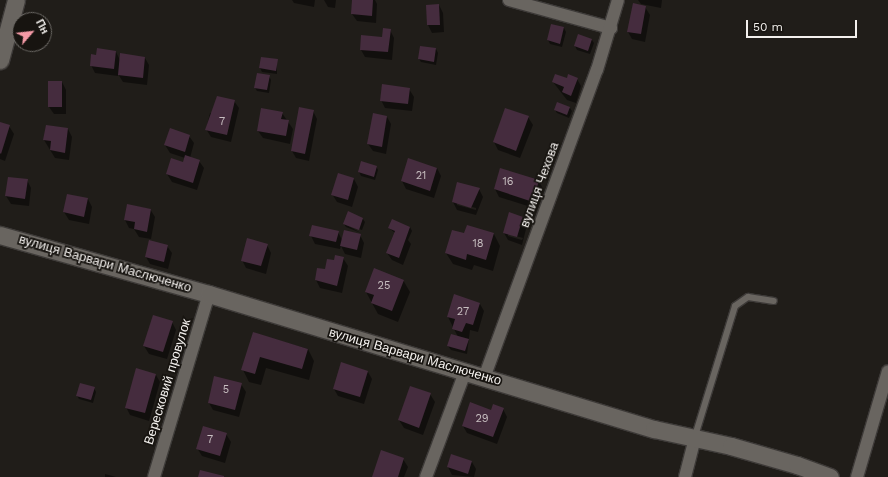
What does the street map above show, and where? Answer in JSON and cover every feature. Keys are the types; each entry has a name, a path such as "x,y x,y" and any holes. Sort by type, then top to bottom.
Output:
{"street":[{"path":"0,60 16,0"},
{"path":"509,0 611,28"},
{"name":"вулиця Чехова","path":"484,378 611,28 618,0"},
{"name":"вулиця Варвари Маслюченко","path":"0,234 210,294 654,429 797,464 830,477"},
{"name":"Вересковий провулок","path":"154,477 210,294"},
{"path":"857,477 888,371"},
{"path":"426,477 466,372"},
{"path":"685,477 695,438"}],"lane":[{"path":"695,438 735,306 748,297 774,301"}],"building":[{"path":"352,0 373,0 372,16 351,14"},
{"path":"633,3 646,6 641,34 627,32"},
{"path":"439,4 440,25 427,25 426,5"},
{"path":"551,24 564,27 560,44 547,40"},
{"path":"383,28 391,29 388,52 360,50 361,35 382,37"},
{"path":"578,34 592,39 588,51 574,46"},
{"path":"420,46 436,48 434,62 418,59"},
{"path":"97,48 116,51 114,69 90,66 91,54 96,55"},
{"path":"120,53 145,57 143,78 118,75"},
{"path":"261,57 278,59 276,71 259,68"},
{"path":"257,73 270,75 267,90 254,88"},
{"path":"555,74 567,78 568,74 578,78 571,96 562,92 564,87 552,82"},
{"path":"48,81 62,81 62,107 48,107"},
{"path":"382,84 410,88 408,104 380,101"},
{"path":"217,96 235,100 227,135 205,130"},
{"path":"557,102 570,107 567,115 554,110"},
{"path":"299,107 314,110 305,154 291,151"},
{"path":"261,108 283,112 281,119 289,120 286,136 257,131"},
{"path":"505,108 529,116 516,151 493,142"},
{"path":"373,113 387,116 382,147 367,144"},
{"path":"0,122 10,125 1,154 0,153"},
{"path":"46,125 68,128 65,153 50,150 51,141 43,140"},
{"path":"170,128 190,135 185,152 164,145"},
{"path":"185,155 200,160 193,183 166,174 171,158 183,162"},
{"path":"408,158 437,168 430,191 401,181"},
{"path":"361,161 377,166 374,177 358,172"},
{"path":"500,168 539,180 533,202 494,189"},
{"path":"338,173 354,178 348,200 331,195"},
{"path":"8,177 28,179 25,199 5,196"},
{"path":"457,182 480,188 471,208 452,202"},
{"path":"67,194 88,198 84,217 63,212"},
{"path":"127,204 151,209 147,232 134,229 135,222 124,220"},
{"path":"348,211 363,218 359,230 343,224"},
{"path":"509,212 523,217 517,237 503,233"},
{"path":"392,219 410,227 399,258 386,253 395,231 388,228"},
{"path":"312,225 339,231 336,242 309,236"},
{"path":"467,225 494,233 486,260 467,254 466,260 445,253 452,230 464,233"},
{"path":"344,230 361,234 357,250 340,246"},
{"path":"247,238 268,244 261,266 241,261"},
{"path":"149,240 168,245 164,262 145,257"},
{"path":"335,255 344,257 337,286 315,280 317,268 325,269 327,259 334,260"},
{"path":"374,268 404,280 392,311 371,303 374,295 365,292"},
{"path":"454,294 480,303 473,325 466,323 462,332 452,329 455,319 447,317"},
{"path":"153,315 173,321 163,352 143,346"},
{"path":"253,332 308,349 302,369 260,357 255,374 241,370"},
{"path":"451,334 469,339 465,351 447,346"},
{"path":"341,362 368,371 360,397 333,389"},
{"path":"136,368 156,374 145,413 125,408"},
{"path":"214,376 242,383 235,410 208,403"},
{"path":"80,383 95,387 91,400 76,396"},
{"path":"410,386 431,393 419,428 398,420"},
{"path":"470,402 491,410 493,404 504,408 493,437 462,426"},
{"path":"203,426 227,433 220,456 196,449"},
{"path":"381,450 404,458 398,477 372,477"},
{"path":"451,454 472,461 468,474 447,467"},
{"path":"200,470 224,476 224,477 198,477"}]}
